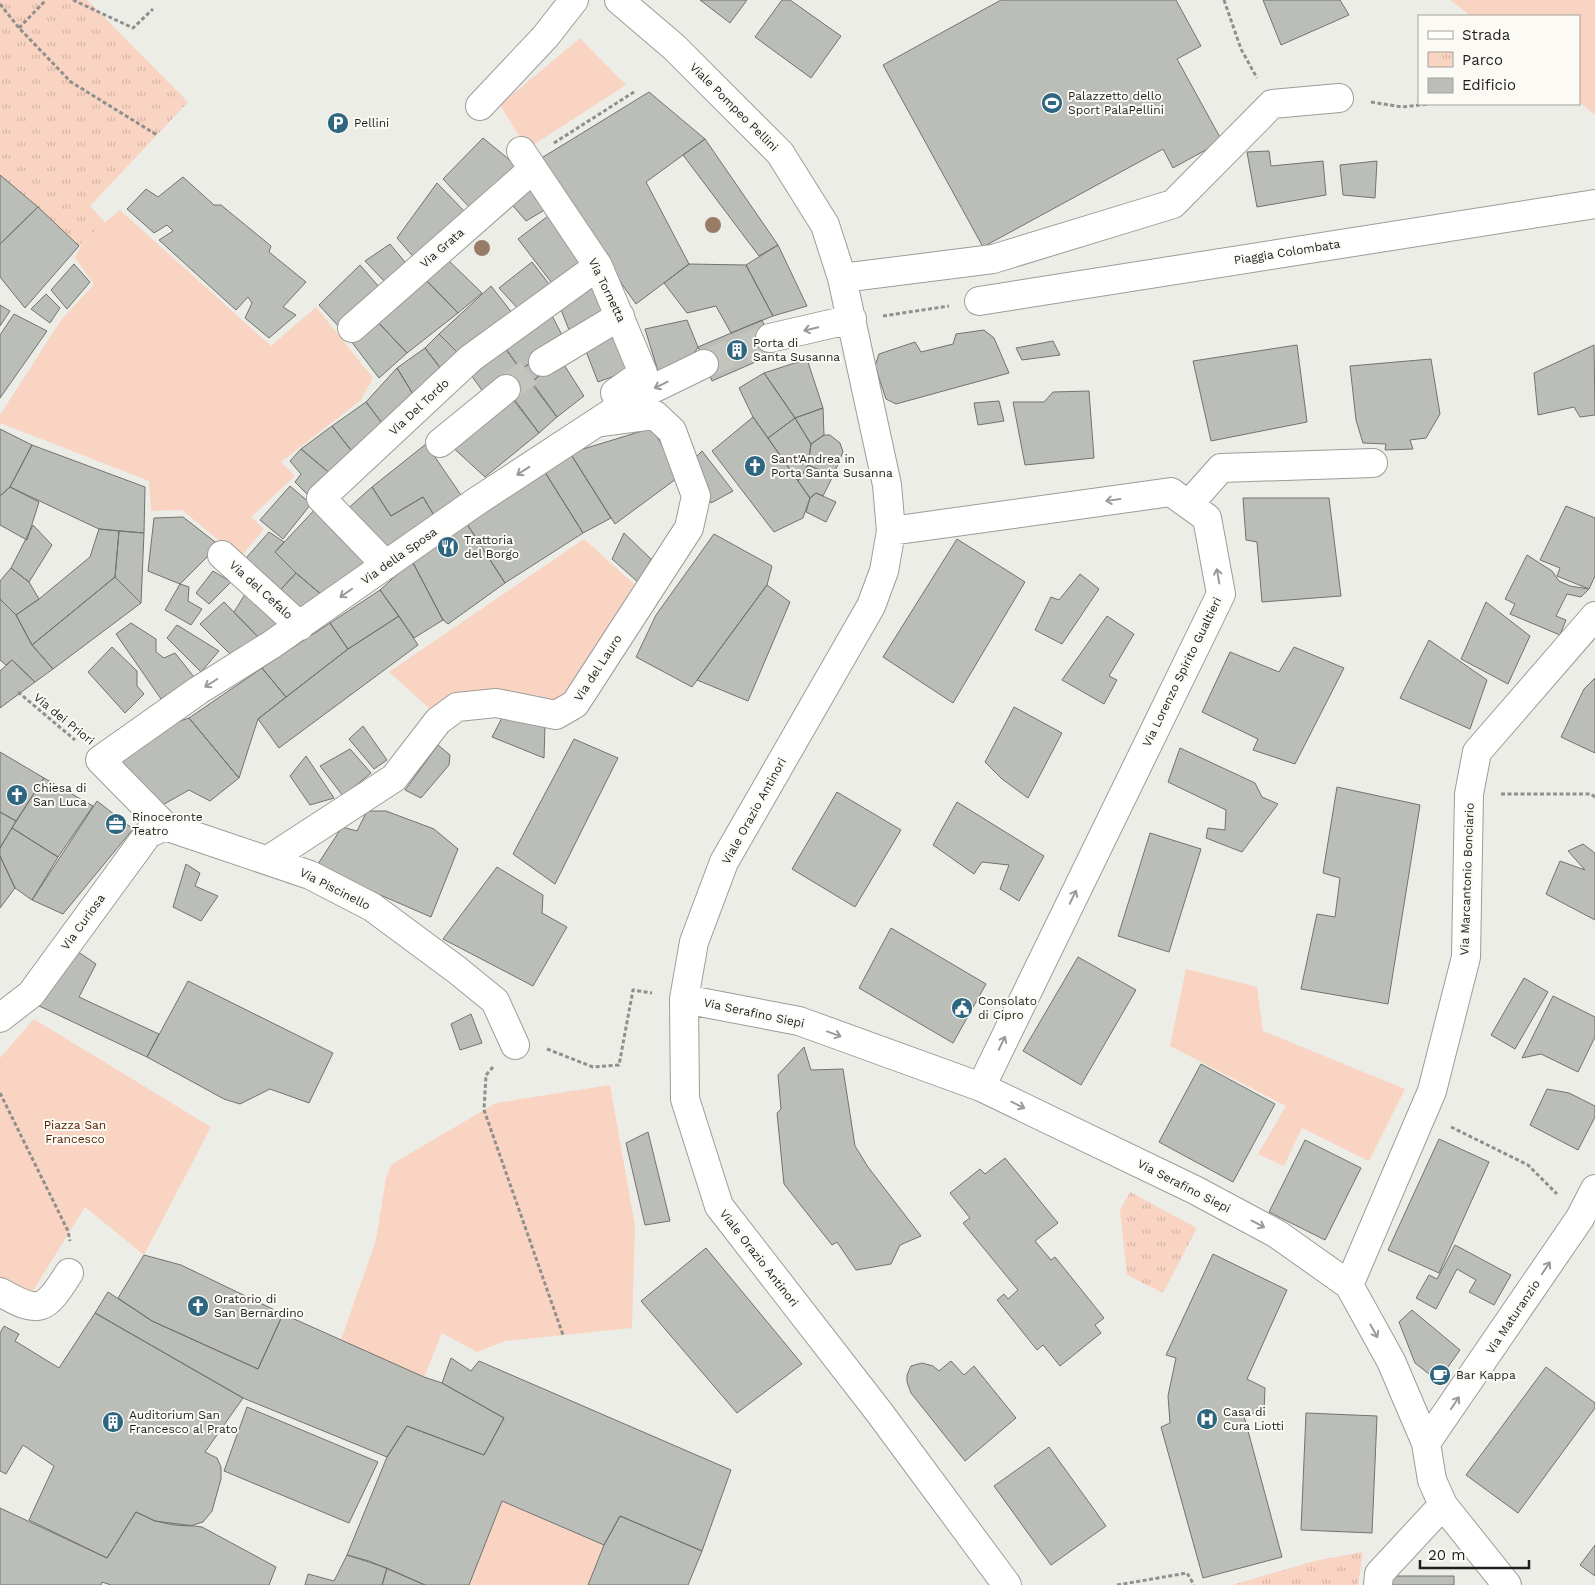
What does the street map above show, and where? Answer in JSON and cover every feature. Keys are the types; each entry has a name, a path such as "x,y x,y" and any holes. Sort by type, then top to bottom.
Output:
{"street":[{"path":"480,106 545,37 574,0"},
{"name":"Viale Pompeo Pellini","path":"619,0 674,47 780,152 825,225 842,278 852,319"},
{"path":"842,278 993,259 1174,204 1272,104 1338,98"},
{"name":"Via Tornetta","path":"527,160 598,266 643,373 596,407 596,422"},
{"name":"Via Grata","path":"352,328 527,160"},
{"name":"Piaggia Colombata","path":"979,301 1595,204"},
{"name":"Via Del Tordo","path":"386,565 321,498 471,358 598,266"},
{"path":"543,362 620,316"},
{"path":"770,338 852,319"},
{"name":"Viale Orazio Antinori","path":"852,319 887,485 891,531 884,571 871,606 724,862 694,942 684,999 685,1098 719,1206 879,1412 1006,1585"},
{"name":"Via della Sposa","path":"100,760 199,690 300,626 474,503 596,422 634,398 704,364"},
{"path":"440,443 506,389"},
{"name":"Via del Lauro","path":"268,860 394,778 438,721 457,707 496,703 556,715 575,704 688,528 696,496 672,431 655,415 596,422"},
{"path":"1274,466 1288,450 1324,447"},
{"path":"1189,504 1221,468 1373,463"},
{"name":"Via Lorenzo Spirito Gualtieri","path":"891,531 1171,492 1207,518 1221,594 981,1087"},
{"name":"Via del Cefalo","path":"222,555 300,626"},
{"name":"Via Marcantonio Bonciario","path":"1349,1285 1432,1090 1466,957 1470,794 1477,752 1595,616"},
{"name":"Via Piscinello","path":"100,760 165,826 310,875 372,907 457,970 495,1001 514,1045"},
{"name":"Via Curiosa","path":"0,1018 30,994 148,834 165,826"},
{"name":"Via Serafino Siepi","path":"684,999 799,1021 981,1087 1195,1190 1269,1230 1349,1285 1391,1360 1426,1443 1432,1480 1443,1505 1506,1585"},
{"name":"Via Maturanzio","path":"1426,1443 1580,1218 1595,1189"},
{"path":"0,1292 21,1304 34,1307 44,1306 52,1300 69,1273"},
{"path":"1378,1585 1378,1574 1443,1505"}],"path":[{"path":"20,28 46,0"},
{"path":"73,0 133,28 153,9"},
{"path":"1224,0 1241,49"},
{"path":"0,4 71,82 157,135"},
{"path":"527,160 634,92"},
{"path":"1402,107 1419,105"},
{"path":"883,316 979,301"},
{"name":"Via dei Priori","path":"18,692 100,760"},
{"path":"1470,794 1591,794 1595,797"},
{"path":"514,1045 549,1050 593,1067 619,1065 633,990"},
{"path":"486,1075 484,1110 563,1335"},
{"path":"0,1093 68,1232 72,1253 69,1273"},
{"path":"1421,1113 1528,1165 1580,1218"},
{"path":"1117,1585 1187,1572 1194,1585"}],"green space":[{"path":"0,0 87,0 188,102 90,206 105,222 79,246 0,175"},
{"path":"1450,0 1595,0 1595,115 1580,103 1580,15 1470,15"},
{"path":"580,38 626,85 527,149 500,105"},
{"path":"120,210 271,346 316,307 373,378 361,400 281,462 295,476 251,517 264,529 240,558 182,510 151,511 149,481 0,423 0,415 61,320 94,284 75,258 84,240"},
{"path":"584,539 634,584 568,698 551,703 432,711 389,672"},
{"path":"1186,969 1257,987 1263,1031 1405,1089 1369,1161 1302,1128 1284,1166 1258,1154 1286,1106 1170,1046"},
{"name":"Piazza San Francesco","path":"34,1019 211,1127 144,1255 85,1207 31,1294 0,1277 0,1058"},
{"path":"610,1085 635,1226 632,1328 505,1341 477,1352 442,1333 424,1377 341,1340 376,1240 386,1178 392,1164 496,1103"},
{"path":"1130,1192 1197,1228 1163,1293 1127,1275 1120,1210"},
{"path":"502,1501 604,1545 588,1585 469,1585"},
{"path":"1363,1552 1358,1585 1232,1585 1314,1561"}],"building":[{"path":"700,0 747,0 730,23"},
{"path":"782,0 790,0 841,36 811,78 755,37"},
{"name":"Palazzetto dello Sport PalaPellini","path":"1001,0 1176,0 1201,46 1177,59 1222,141 1173,168 1163,149 983,247 883,65"},
{"path":"1263,0 1340,0 1349,15 1281,45"},
{"path":"649,92 705,139 646,182 689,264 636,304 535,162"},
{"path":"483,138 517,166 471,209 443,179"},
{"path":"705,139 778,245 759,256 683,155"},
{"path":"1269,151 1271,166 1323,161 1326,195 1257,207 1247,152"},
{"path":"1377,161 1375,198 1343,195 1340,165"},
{"path":"0,175 38,207 0,244"},
{"path":"183,177 214,205 221,205 271,246 269,252 306,282 283,307 296,315 269,338 245,318 252,303 248,297 236,310 159,240 173,231 167,225 154,233 127,209 146,189 158,197"},
{"path":"525,181 548,208 526,221 508,200"},
{"path":"437,183 466,213 417,261 397,238"},
{"path":"38,207 79,246 25,308 0,277 0,244"},
{"path":"552,213 592,269 558,291 518,239"},
{"path":"390,244 409,267 386,283 365,261"},
{"path":"778,245 807,306 773,316 746,265"},
{"path":"446,258 482,293 458,313 422,276"},
{"path":"532,262 552,288 522,313 499,288"},
{"path":"74,264 90,282 67,309 51,290"},
{"path":"689,264 746,265 773,316 731,333 716,306 687,313 664,283"},
{"path":"360,265 380,288 341,329 319,305"},
{"path":"594,273 612,310 571,335 558,302"},
{"path":"422,276 458,313 407,353 376,320"},
{"path":"491,286 516,318 463,358 439,334"},
{"path":"46,294 60,308 50,323 31,309"},
{"path":"0,305 10,311 0,326"},
{"path":"547,306 563,337 521,370 500,341"},
{"path":"14,314 47,331 0,398 0,335"},
{"path":"376,320 407,353 379,378 351,341"},
{"path":"687,320 698,347 693,355 658,371 645,329"},
{"name":"Porta di Santa Susanna","path":"762,320 776,353 712,381 698,347"},
{"path":"984,330 994,338 1009,373 896,404 886,399 875,366 879,354 915,342 921,352 953,344 956,334"},
{"path":"619,332 633,369 598,382 584,346"},
{"path":"439,334 463,358 445,374 425,348"},
{"path":"500,341 521,370 487,397 465,367"},
{"path":"1053,341 1060,355 1022,360 1016,348"},
{"path":"1297,345 1307,422 1211,441 1193,361"},
{"path":"1594,345 1595,415 1580,417 1574,407 1538,415 1534,373"},
{"path":"425,348 445,374 416,399 397,368"},
{"path":"539,356 547,368 532,382 521,370"},
{"path":"559,357 584,396 557,417 532,382"},
{"path":"807,359 823,408 795,418 764,373"},
{"path":"1431,359 1440,414 1426,438 1410,440 1413,449 1385,450 1386,444 1363,443 1356,420 1350,366"},
{"path":"397,368 416,399 385,427 366,402"},
{"path":"521,370 557,417 539,433 503,384"},
{"path":"764,373 795,418 768,438 753,417 739,388"},
{"path":"1089,391 1094,458 1025,465 1013,402 1044,402 1053,392"},
{"path":"508,393 539,433 485,477 448,443"},
{"path":"999,401 1004,421 978,425 974,403"},
{"path":"366,402 385,427 354,454 332,426"},
{"path":"823,408 824,435 811,444 795,418"},
{"name":"Sant'Andrea in Porta Santa Susanna","path":"753,417 810,498 803,518 774,532 712,451"},
{"path":"795,418 811,444 808,465 798,481 768,438"},
{"path":"332,426 354,454 332,475 301,449"},
{"path":"652,428 680,476 615,524 570,453"},
{"path":"0,429 32,445 10,487 0,496"},
{"path":"824,435 830,435 840,443 843,452 833,476 808,465 811,444"},
{"path":"426,444 463,498 435,517 423,497 391,516 372,487"},
{"path":"32,445 145,487 144,533 99,529 10,487"},
{"path":"301,449 332,475 312,499 295,482 301,474 290,461"},
{"path":"702,451 733,491 711,503 692,461"},
{"path":"570,453 611,518 583,533 543,469"},
{"path":"808,465 833,476 823,496 816,493 810,498 798,481"},
{"path":"543,469 583,533 505,583 467,524"},
{"path":"290,486 311,504 283,539 260,520"},
{"path":"10,487 39,502 27,540 0,525 0,496"},
{"path":"372,487 391,516 423,497 435,517 383,554 344,512"},
{"path":"816,493 836,502 826,522 806,512 810,498"},
{"path":"1243,498 1329,498 1341,596 1262,602 1257,542 1246,540"},
{"path":"319,505 373,556 323,596 275,552"},
{"path":"1566,506 1595,518 1595,576 1589,589 1557,576 1560,568 1540,560"},
{"path":"183,517 219,545 180,584 148,571 154,518"},
{"path":"467,524 505,583 448,624 443,620 412,561"},
{"path":"33,525 52,545 29,582 11,568"},
{"path":"99,529 119,531 115,577 32,645 16,615 39,599 90,557"},
{"path":"119,531 144,533 141,603 115,577"},
{"path":"269,532 284,542 275,552 296,573 274,597 240,565"},
{"path":"624,533 651,559 639,583 612,559"},
{"path":"714,534 772,566 767,585 692,687 636,657 656,615"},
{"path":"957,539 1025,582 953,703 883,657"},
{"path":"1527,555 1552,571 1559,581 1570,586 1589,589 1581,597 1567,594 1556,616 1566,620 1560,635 1510,614 1515,604 1505,599"},
{"path":"412,561 443,620 414,638 380,590"},
{"path":"11,568 29,582 39,599 16,615 0,599 0,581"},
{"path":"213,571 231,582 209,604 196,593"},
{"path":"296,573 323,596 298,617 274,597"},
{"path":"1080,574 1099,589 1062,644 1035,630 1051,597 1059,600"},
{"path":"115,577 141,603 53,669 32,645"},
{"path":"180,584 189,587 188,601 202,609 191,625 165,610"},
{"path":"767,585 790,602 748,701 697,680"},
{"path":"249,588 284,618 258,637 234,612"},
{"path":"380,590 399,616 348,649 330,623"},
{"path":"0,599 16,615 32,645 53,669 35,682 12,660 6,665 0,660"},
{"path":"224,602 258,637 235,659 200,624"},
{"path":"1486,602 1530,636 1508,684 1461,659"},
{"path":"399,616 418,645 279,748 258,719 348,649"},
{"path":"1107,616 1134,634 1109,676 1117,680 1104,704 1062,680"},
{"path":"131,623 156,639 156,652 164,658 175,653 194,677 161,699 116,634"},
{"path":"330,623 348,649 286,697 262,668"},
{"path":"177,625 219,651 201,672 167,638"},
{"path":"1429,640 1487,680 1470,729 1400,698"},
{"path":"112,647 137,671 137,686 144,694 125,713 88,672"},
{"path":"1294,647 1344,668 1295,764 1253,750 1258,739 1202,712 1230,652 1279,672"},
{"path":"12,660 35,682 0,708 0,671"},
{"path":"262,668 286,697 258,719 239,778 189,718"},
{"path":"1595,678 1595,753 1561,737 1584,689"},
{"path":"1014,707 1062,733 1028,798 1002,779 985,762"},
{"path":"503,716 545,725 544,758 492,737"},
{"path":"189,718 239,778 210,801 189,790 159,807 116,765 151,731"},
{"path":"363,726 387,760 374,769 349,739"},
{"path":"574,739 618,758 555,884 513,854"},
{"path":"438,745 450,755 449,765 421,798 405,790"},
{"path":"1180,748 1255,783 1262,797 1278,804 1242,852 1206,838 1208,828 1225,830 1226,810 1168,782"},
{"path":"350,749 371,773 343,796 320,766"},
{"name":"Chiesa di San Luca","path":"0,752 44,778 16,821 0,812"},
{"path":"306,756 334,798 310,805 290,776"},
{"path":"44,778 93,806 58,857 12,828"},
{"path":"1337,787 1420,805 1388,1004 1301,989 1317,914 1335,917 1340,878 1323,873"},
{"path":"837,792 901,830 855,907 792,869"},
{"path":"97,801 133,829 63,914 32,900"},
{"path":"957,802 1044,856 1019,901 1000,889 1009,865 982,862 974,874 933,845"},
{"path":"367,811 386,811 434,829 458,849 431,917 316,867 342,827 357,831"},
{"path":"0,812 16,821 0,848"},
{"path":"12,828 58,857 32,900 15,888 0,856 0,848"},
{"path":"1150,833 1201,849 1169,952 1118,936"},
{"path":"1583,844 1595,853 1595,920 1546,894 1560,861 1585,870 1568,851"},
{"path":"0,856 15,888 0,908"},
{"path":"186,864 200,873 195,886 218,896 201,921 173,907"},
{"path":"497,867 543,895 542,913 567,927 533,986 443,939"},
{"path":"891,928 986,984 953,1043 859,988"},
{"path":"74,949 96,964 79,997 159,1034 147,1057 33,1003"},
{"path":"1078,957 1136,990 1081,1085 1023,1051"},
{"path":"1524,978 1548,992 1515,1049 1491,1035"},
{"path":"188,981 333,1053 309,1103 270,1089 240,1104 224,1099 147,1057"},
{"path":"1553,996 1595,1017 1595,1037 1578,1072 1541,1054 1522,1058"},
{"path":"471,1014 482,1043 460,1050 451,1024"},
{"path":"804,1047 811,1070 843,1069 855,1146 868,1167 921,1236 900,1245 891,1264 856,1270 837,1242 832,1245 784,1184 777,1113 781,1109 778,1075"},
{"path":"1201,1064 1275,1104 1233,1182 1159,1142"},
{"path":"1547,1089 1569,1093 1595,1106 1595,1117 1578,1150 1530,1125"},
{"path":"648,1132 670,1221 645,1225 626,1143"},
{"path":"1439,1139 1489,1162 1439,1273 1388,1250"},
{"path":"1305,1140 1361,1168 1325,1240 1269,1212"},
{"path":"1005,1158 1058,1223 1035,1241 1051,1260 1055,1257 1104,1318 1095,1325 1101,1333 1060,1366 1043,1345 1037,1350 997,1300 1004,1294 1008,1299 1018,1290 963,1223 970,1218 950,1193 980,1169 985,1174"},
{"path":"1455,1245 1511,1275 1494,1305 1469,1292 1476,1280 1457,1269 1436,1309 1416,1298 1429,1275 1437,1279"},
{"path":"706,1248 802,1364 737,1413 641,1301"},
{"name":"Casa di Cura Liotti","path":"1213,1254 1287,1290 1247,1379 1265,1388 1264,1411 1244,1416 1282,1557 1203,1578 1161,1427 1170,1423 1168,1396 1176,1358 1166,1355"},
{"name":"Oratorio di San Bernardino","path":"144,1255 181,1265 283,1314 258,1369 152,1321 118,1298"},
{"path":"108,1292 152,1321 258,1369 283,1314 424,1377 442,1383 504,1418 484,1455 407,1426 387,1457 243,1398 95,1313"},
{"path":"1412,1310 1460,1350 1438,1381 1415,1363 1399,1322"},
{"name":"Auditorium San Francesco al Prato","path":"95,1313 243,1398 205,1452 217,1458 221,1467 221,1479 212,1511 203,1522 190,1526 174,1525 155,1521 136,1512 107,1558 29,1520 54,1466 23,1445 6,1474 0,1471 0,1333 4,1326 19,1334 15,1341 59,1368"},
{"path":"451,1358 471,1371 479,1361 731,1470 702,1551 620,1516 604,1545 502,1501 469,1585 425,1585 369,1561 347,1555 387,1457 407,1426 484,1455 504,1418 442,1383"},
{"path":"951,1361 964,1375 974,1366 1016,1418 965,1461 911,1393 907,1382 907,1375 911,1366 922,1363 933,1366 939,1371"},
{"path":"1546,1367 1595,1403 1595,1408 1518,1513 1466,1475"},
{"path":"247,1407 378,1462 349,1523 224,1471"},
{"path":"1306,1413 1377,1416 1372,1533 1301,1530"},
{"path":"1049,1447 1106,1526 1051,1565 994,1486"},
{"path":"0,1508 107,1558 136,1512 155,1521 202,1527 276,1567 269,1585 111,1585 102,1582 101,1585 0,1585"},
{"path":"620,1516 702,1551 688,1585 588,1585 604,1545"},
{"path":"1595,1545 1595,1576 1580,1565"},
{"path":"347,1555 387,1568 382,1585 305,1585 308,1574 334,1581"},
{"path":"387,1568 425,1585 382,1585"},
{"path":"1388,1576 1454,1576 1454,1585 1388,1585"}],"tunnel":[{"path":"704,364 770,338"},
{"path":"506,389 543,362"}],"place":[{"name":"Palazzetto dello Sport PalaPellini","path":"1052,103"},
{"name":"Pellini","path":"338,123"},
{"name":"Porta di Santa Susanna","path":"737,350"},
{"name":"Sant'Andrea in Porta Santa Susanna","path":"755,466"},
{"name":"Trattoria del Borgo","path":"448,547"},
{"name":"Chiesa di San Luca","path":"17,795"},
{"name":"Rinoceronte Teatro","path":"116,824"},
{"name":"Consolato di Cipro","path":"962,1008"},
{"name":"Oratorio di San Bernardino","path":"198,1306"},
{"name":"Bar Kappa","path":"1440,1375"},
{"name":"Casa di Cura Liotti","path":"1207,1419"},
{"name":"Auditorium San Francesco al Prato","path":"113,1422"}]}
